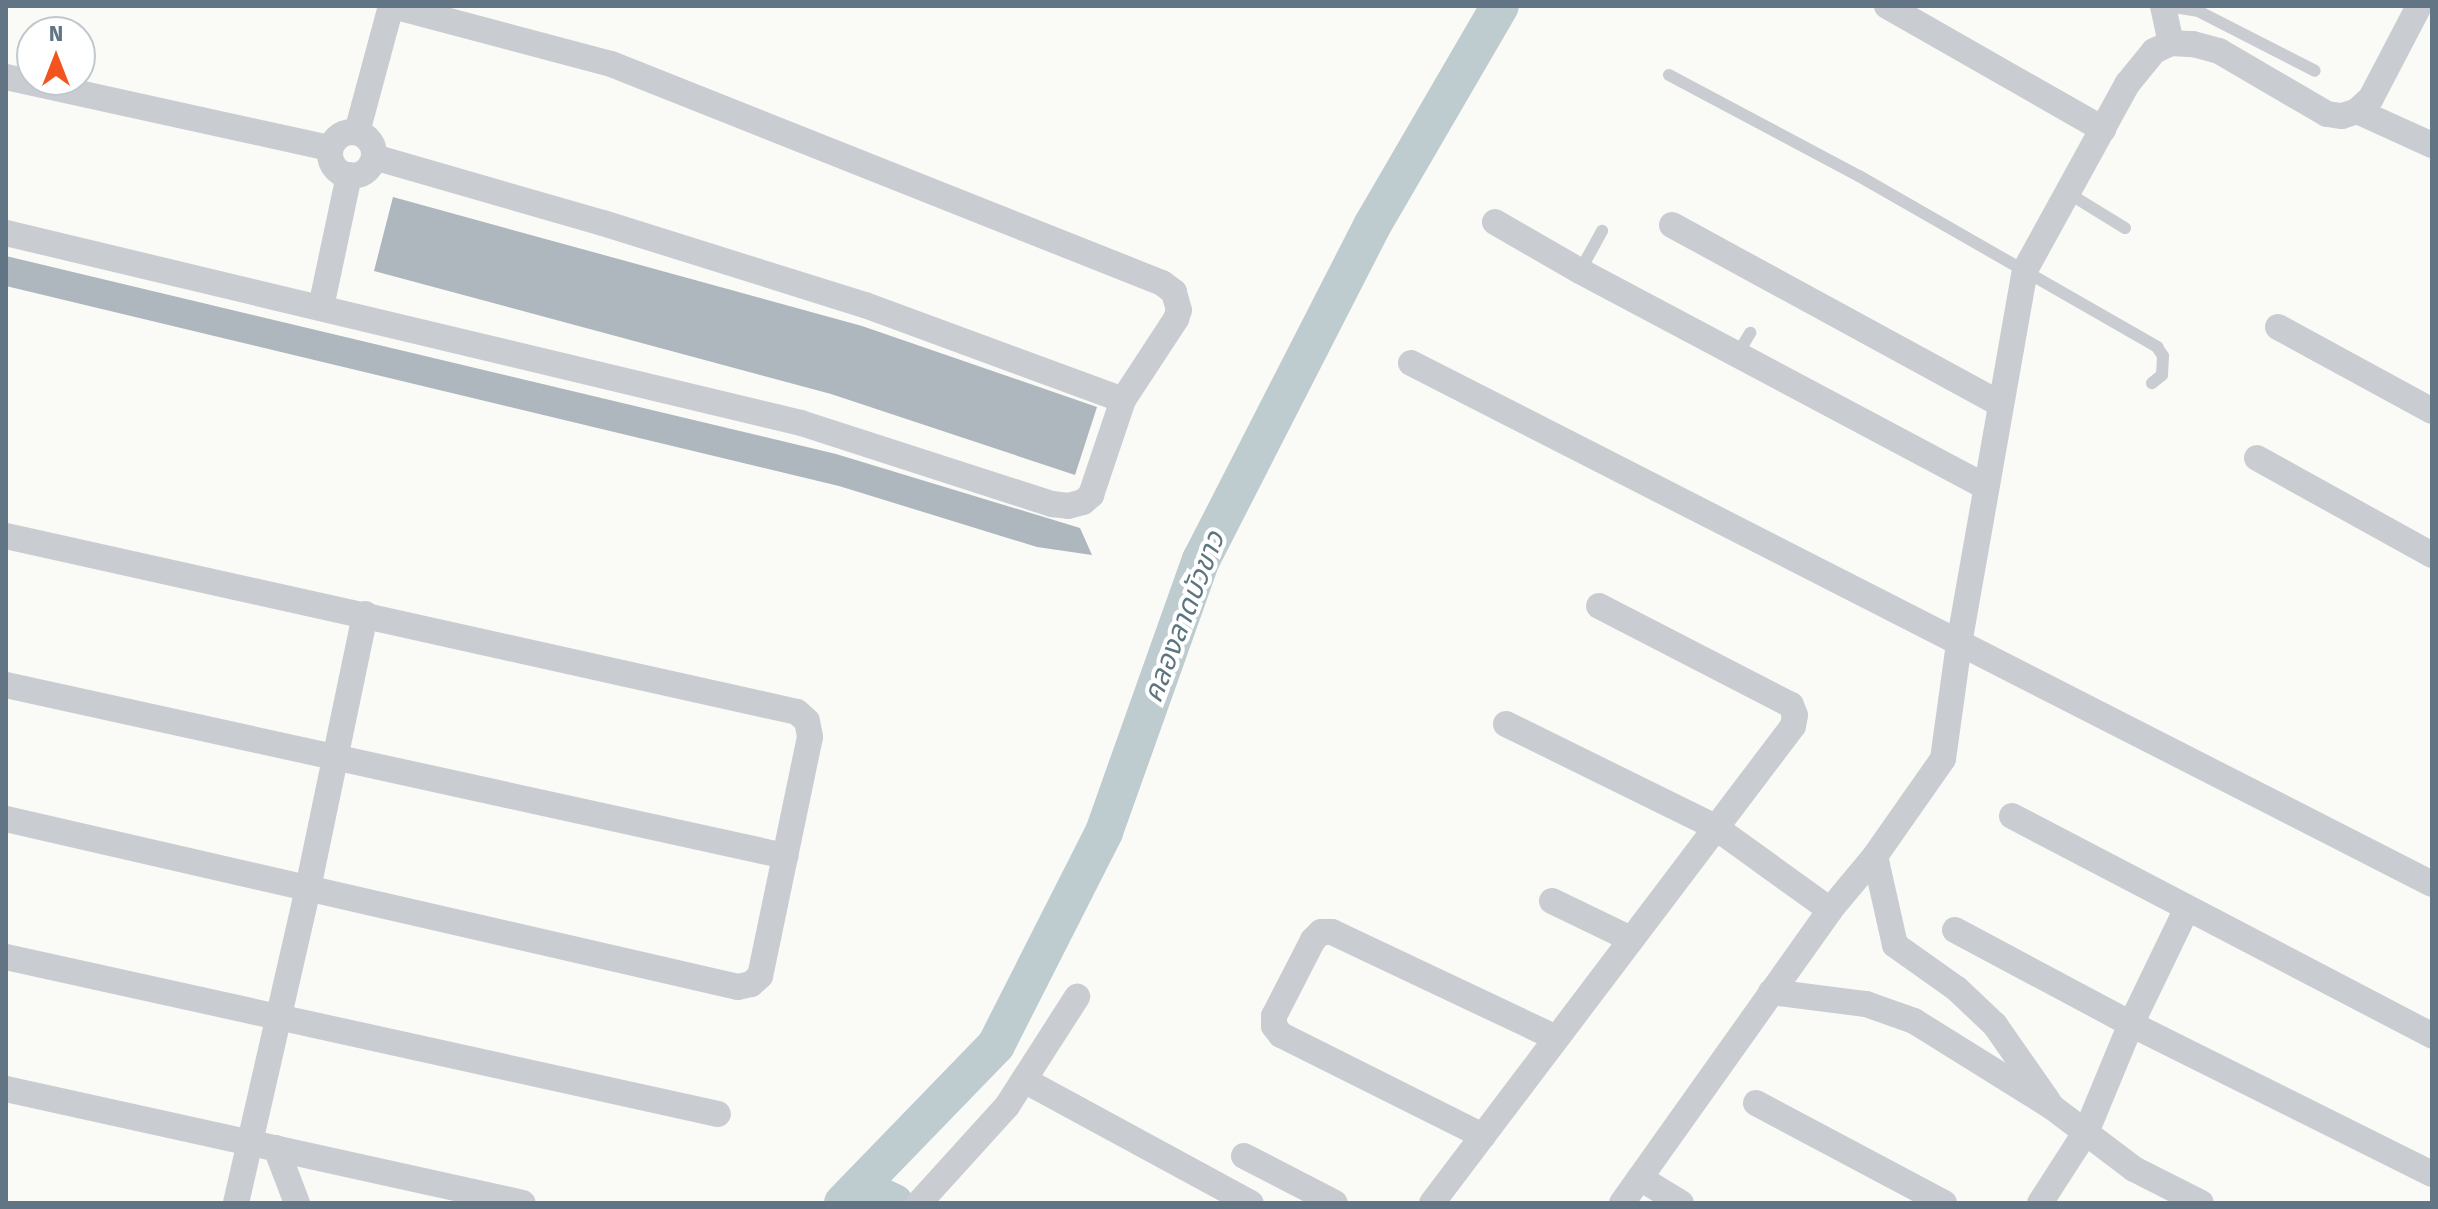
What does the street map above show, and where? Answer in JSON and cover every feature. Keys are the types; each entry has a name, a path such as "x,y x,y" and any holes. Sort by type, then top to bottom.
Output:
{"street":[{"path":"6,233 801,423 1052,504 1068,506 1091,495 1123,400 1179,310 1174,292 1162,283 611,64 392,6 357,132"},
{"path":"1887,6 2103,129"},
{"path":"2165,6 2171,43"},
{"path":"1622,1203 1830,910 1875,856 1943,759 1959,644 2025,270 2128,83 2154,51 2171,43 2219,51 2327,114 2342,116 2357,111 2371,98 2419,6"},
{"path":"6,77 330,148"},
{"path":"2357,111 2432,145"},
{"path":"330,148 340,135 357,132 370,141 374,157"},
{"path":"330,148 335,169 349,175 362,173 374,157"},
{"path":"374,157 603,223 851,301 1123,400"},
{"path":"321,307 349,175"},
{"path":"1495,222 1580,271 1744,344 1986,487"},
{"path":"1672,225 2000,404"},
{"path":"2278,327 2432,411"},
{"path":"1411,363 2432,884"},
{"path":"2257,458 2432,555"},
{"path":"6,536 797,712 807,721 810,737 760,976 751,984 738,987 6,819"},
{"path":"1432,1203 1793,726 1795,715 1791,705 1599,606"},
{"path":"236,1203 263,1145 279,1017 365,614"},
{"path":"6,685 785,856"},
{"path":"1506,724 1715,827 1830,910"},
{"path":"2012,816 2186,910 2432,1036"},
{"path":"1875,856 1895,945 1957,989 1995,1025 2052,1107"},
{"path":"1552,901 1631,939"},
{"path":"2040,1203 2087,1130 2131,1024 2186,910"},
{"path":"1955,930 2131,1024 2432,1174"},
{"path":"1483,1136 1281,1035 1274,1026 1274,1016 1313,940 1321,932 1332,932 1556,1038"},
{"path":"6,957 718,1114"},
{"path":"1771,992 1866,1004 1914,1021 2087,1130 2134,1169 2201,1203"},
{"path":"927,1195 1007,1106 1077,997"},
{"path":"1024,1080 1251,1203"},
{"path":"6,1089 523,1203"},
{"path":"1756,1103 1944,1203"},
{"path":"263,1145 297,1203"},
{"path":"1244,1156 1335,1203"},
{"path":"1640,1178 1681,1203"}],"lane":[{"path":"2165,6 2198,11 2315,71"},
{"path":"1669,75 2025,270 2157,347 2163,356 2162,375 2152,383"},
{"path":"2068,193 2125,228"},
{"path":"1580,271 1602,231"}],"building":[{"path":"393,197 862,326 1097,407 1075,475 831,394 374,271"},
{"path":"6,256 836,454 1080,528 1092,555 1037,547 839,486 6,286"}],"waterway":[{"name":"คลองลาดบัวขาว","path":"843,1203 996,1045 1104,832 1201,560 1373,224 1500,6"},
{"path":"860,1187 895,1203"}]}
